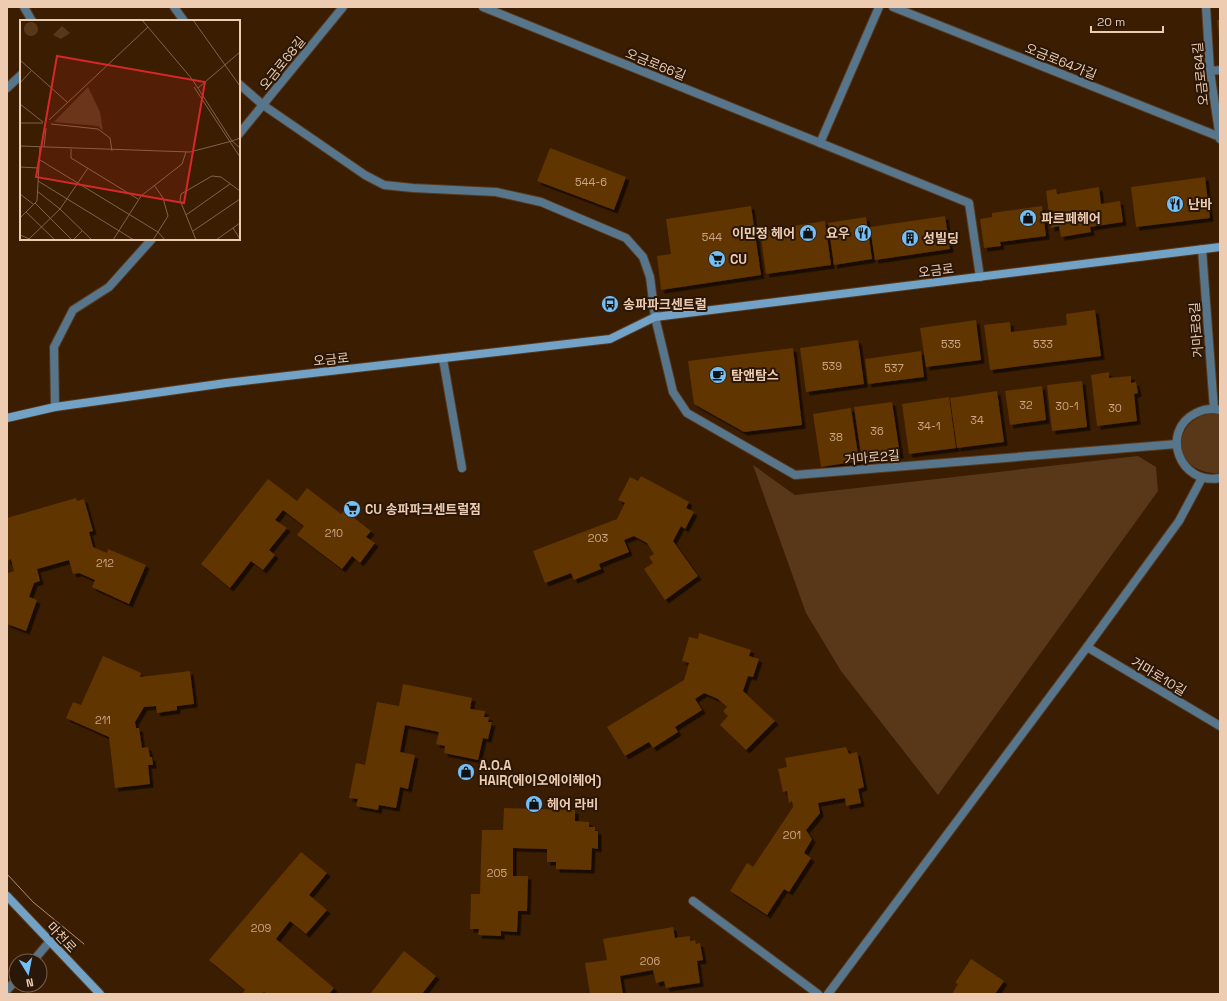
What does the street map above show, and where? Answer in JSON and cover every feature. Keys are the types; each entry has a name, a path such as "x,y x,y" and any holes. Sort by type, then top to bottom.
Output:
{"main road":[{"name":"오금로","path":"7,418 55,407 226,383 610,339 655,318 1220,246"},
{"name":"마천로","path":"7,896 100,994"}],"street":[{"path":"24,7 31,20"},
{"path":"174,7 183,20"},
{"name":"오금로68길","path":"240,133 343,7"},
{"name":"오금로66길","path":"484,7 969,203 980,277"},
{"path":"820,143 879,7"},
{"name":"오금로64가길","path":"893,7 1220,138"},
{"name":"오금로64길","path":"1206,7 1210,71 1220,138"},
{"path":"1210,71 1220,70"},
{"path":"7,88 20,76"},
{"path":"240,85 263,105 365,175 384,185 496,192 541,202 626,238 643,257 650,277 655,318"},
{"path":"55,407 54,347 73,310 109,287 151,240"},
{"name":"거마로8길","path":"1202,249 1217,409"},
{"name":"거마로2길","path":"655,318 674,392 687,413 795,475 1177,444"},
{"path":"443,359 462,468"},
{"path":"1217,409 1203,410 1192,415 1184,422 1179,433 1177,444 1178,455 1184,465 1192,473 1202,478 1220,478"},
{"path":"828,994 1087,647 1179,521 1202,478"},
{"name":"거마로10길","path":"1087,647 1220,726"},
{"path":"693,901 818,994"},
{"path":"40,953 50,942"}],"shaded area":[{"path":"1207,414 1220,414 1219,473 1204,472 1193,466 1186,458 1182,449 1182,438 1186,429 1194,420"},
{"path":"1138,456 1156,467 1158,491 938,795 841,671 806,613 753,465 795,495"}],"building":[{"path":"1217,20 1220,20 1220,37 1219,37"},
{"path":"550,148 626,177 614,210 537,181"},
{"path":"1205,177 1210,218 1136,227 1131,187"},
{"path":"1099,187 1101,204 1120,201 1123,222 1090,227 1091,232 1061,237 1059,226 1051,228 1046,191 1056,189 1057,194"},
{"path":"751,206 761,275 661,290 657,256 671,254 666,219"},
{"path":"1042,206 1046,236 1000,242 1001,246 984,248 980,219 992,217 992,213"},
{"name":"성빌딩","path":"945,216 950,249 875,260 870,227"},
{"path":"866,217 872,259 834,265 828,223"},
{"path":"825,221 831,265 766,274 760,231"},
{"path":"1095,310 1101,356 990,370 984,325 1010,322 1011,332 1067,325 1066,314"},
{"path":"976,320 981,360 926,367 920,328"},
{"path":"858,340 864,384 806,392 800,348"},
{"path":"793,348 802,425 744,432 694,404 688,361"},
{"path":"921,351 924,377 868,384 865,359"},
{"path":"1109,372 1109,378 1131,376 1131,383 1136,382 1138,393 1134,394 1137,421 1097,426 1091,375"},
{"path":"1082,381 1087,427 1052,431 1047,385"},
{"path":"1042,386 1046,420 1010,425 1005,391"},
{"path":"997,391 1004,442 957,448 950,398"},
{"path":"949,397 956,448 909,454 902,404"},
{"path":"892,402 900,455 862,461 854,407"},
{"path":"851,408 859,461 821,467 813,414"},
{"path":"641,476 689,502 686,508 694,512 685,529 681,526 673,541 698,576 665,600 644,569 653,563 649,557 654,554 647,543 634,536 624,540 629,552 599,564 601,569 574,580 571,573 545,583 533,551 617,519 625,503 618,500 630,477 638,481"},
{"path":"268,479 297,501 307,488 341,514 344,510 371,531 366,537 375,543 360,563 352,556 342,569 297,535 304,526 283,510 275,520 287,528 269,550 275,555 263,570 251,561 230,588 201,564"},
{"path":"76,498 77,501 84,499 93,531 89,532 93,547 107,553 108,549 146,565 129,604 92,587 95,580 79,573 73,574 69,560 37,569 40,581 34,583 29,597 37,600 26,631 7,624 7,575 8,573 14,571 11,559 7,561 7,518"},
{"path":"699,633 751,650 749,656 759,659 753,677 748,676 743,691 775,721 746,750 720,725 728,716 723,711 727,707 718,699 704,693 695,699 702,710 675,727 678,732 653,748 649,742 625,756 607,727 684,680 689,663 682,661 689,637 698,639"},
{"path":"103,656 141,673 140,677 190,671 194,704 177,706 177,710 157,713 156,706 144,707 135,722 136,728 139,728 142,748 148,747 150,757 152,757 153,765 148,765 150,784 115,788 109,737 66,718 73,702 81,705"},
{"path":"403,684 472,698 470,709 485,711 484,717 489,717 488,722 492,722 488,739 483,738 478,760 444,753 445,746 436,744 439,732 405,725 400,752 415,755 408,789 400,787 396,808 379,805 378,810 356,806 358,799 349,798 356,763 365,765 377,702 399,706"},
{"path":"846,747 849,754 857,752 864,787 858,789 861,803 846,806 845,798 818,803 820,813 806,830 812,839 804,853 811,858 789,892 784,889 767,915 730,891 747,863 753,867 793,807 792,801 789,803 787,791 783,792 778,769 787,767 785,758"},
{"path":"504,808 575,810 575,821 589,822 589,827 595,827 595,831 598,831 598,849 592,848 591,870 556,869 556,862 547,862 547,849 513,848 513,876 528,876 527,911 518,911 517,932 501,931 501,936 478,935 479,929 470,929 471,894 480,894 482,830 503,830"},
{"path":"301,852 327,873 309,895 327,910 306,934 290,921 276,939 334,988 329,994 267,994 264,992 262,994 242,994 245,990 209,960"},
{"path":"673,927 675,938 690,936 690,941 695,940 696,944 700,943 703,960 697,961 700,983 666,988 664,981 656,983 653,970 620,976 623,994 590,994 585,963 607,960 603,939"},
{"path":"404,951 436,976 422,994 370,994"},
{"path":"971,959 1004,981 995,994 952,994 958,984 955,983"}],"tram line":[{"path":"7,874 33,902 84,944"}],"place":[{"name":"난바","path":"1175,204"},
{"name":"파르페헤어","path":"1028,218"},
{"name":"이민정 헤어","path":"808,233"},
{"name":"요우","path":"863,233"},
{"name":"성빌딩","path":"910,238"},
{"name":"CU","path":"717,259"},
{"name":"송파파크센트럴","path":"610,304"},
{"name":"탐앤탐스","path":"718,375"},
{"name":"CU 송파파크센트럴점","path":"352,509"},
{"name":"A.O.A HAIR(에이오에이헤어)","path":"466,772"},
{"name":"헤어 라비","path":"534,804"}]}
